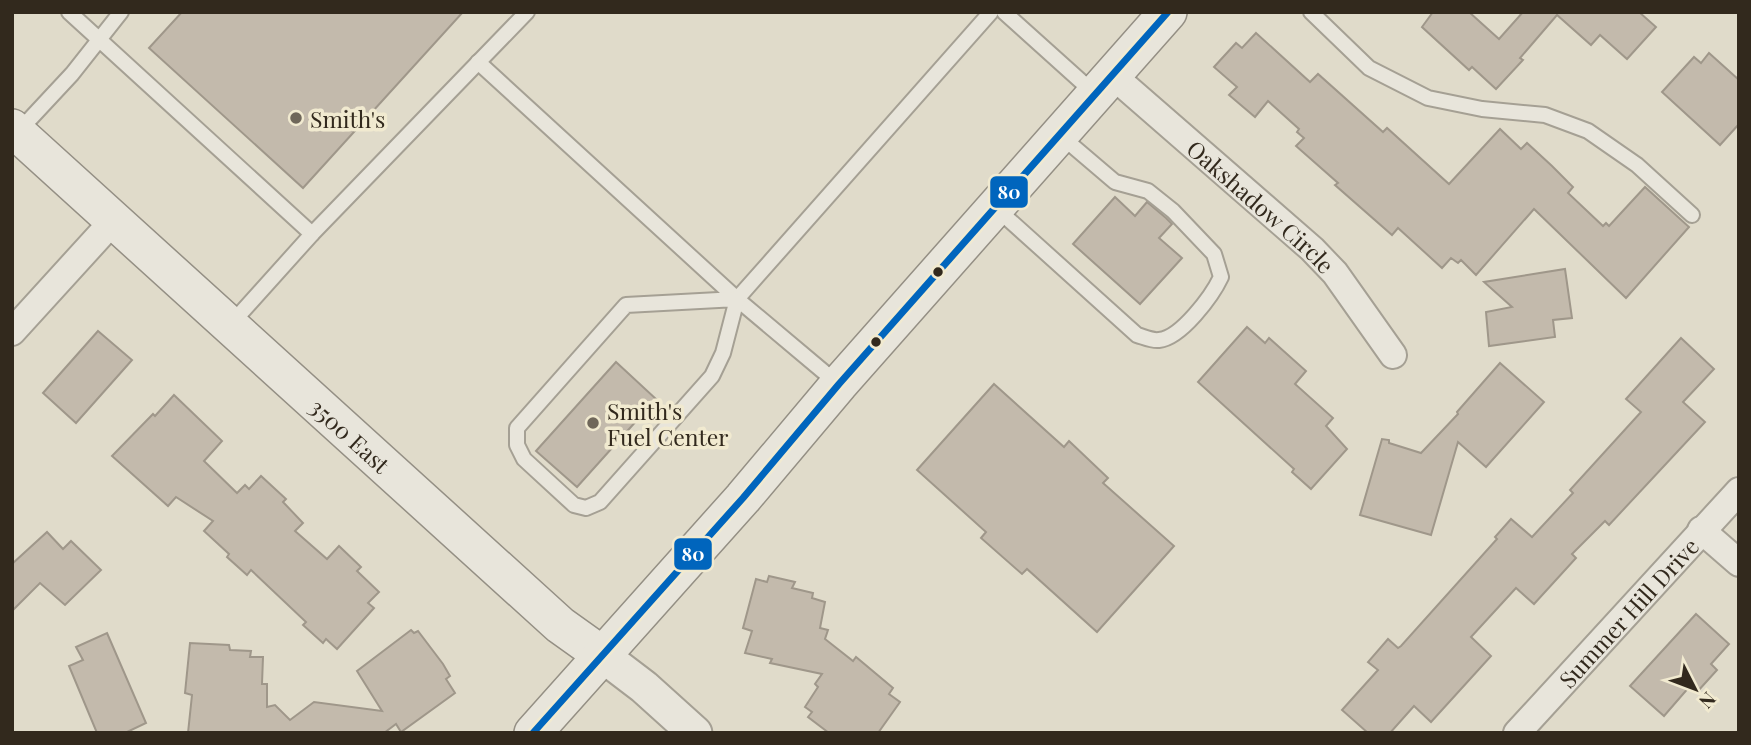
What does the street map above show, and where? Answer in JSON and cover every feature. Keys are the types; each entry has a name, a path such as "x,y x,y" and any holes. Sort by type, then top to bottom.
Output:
{"main road":[{"path":"533,733 751,489 839,384 1168,12"},
{"name":"3500 East","path":"15,130 560,625 602,654"}],"street":[{"name":"Oakshadow Circle","path":"1103,84 1312,248 1335,273 1393,355"},
{"path":"12,332 114,220"},
{"name":"Summer Hill Drive","path":"1517,733 1739,491"},
{"path":"1701,530 1739,564"},
{"name":"3500 East","path":"602,654 695,733"}],"lane":[{"path":"68,12 312,234"},
{"path":"15,130 72,74 121,12"},
{"path":"230,325 312,234 527,12"},
{"path":"737,299 626,306 517,428 517,445 524,459 574,505 586,508 600,502 712,376 723,353 737,299 991,12"},
{"path":"1004,12 1103,84"},
{"path":"1311,12 1369,68 1428,98 1482,109 1545,115 1588,131 1637,164 1692,215"},
{"path":"478,62 737,299 839,384"},
{"path":"995,207 1138,335 1161,340 1175,334 1212,295 1221,278 1214,254 1173,211 1148,191 1115,182 1059,134"}],"building":[{"name":"Smith's","path":"182,12 463,12 303,188 149,48"},
{"path":"1433,12 1469,12 1499,39 1523,12 1639,12 1656,27 1627,59 1600,35 1591,45 1557,15 1520,58 1523,60 1496,89 1472,67 1469,70 1422,27"},
{"path":"1256,33 1310,82 1318,74 1383,132 1387,128 1449,184 1500,129 1521,149 1527,143 1552,166 1573,187 1568,193 1603,226 1606,223 1609,226 1645,187 1689,227 1626,298 1534,209 1476,275 1461,260 1458,263 1451,258 1442,268 1398,228 1392,235 1335,185 1338,183 1296,146 1304,138 1297,132 1299,129 1268,101 1255,117 1229,95 1237,87 1214,67 1236,43 1242,48"},
{"path":"1709,53 1739,80 1739,124 1720,145 1662,92 1694,57 1701,63"},
{"path":"1115,197 1135,216 1147,202 1166,218 1172,224 1159,238 1182,258 1140,304 1073,244"},
{"path":"1565,269 1572,318 1553,320 1555,337 1489,346 1486,312 1512,307 1484,282"},
{"path":"1247,327 1265,343 1269,338 1306,371 1295,384 1333,418 1326,426 1347,449 1311,489 1292,472 1294,469 1198,382"},
{"path":"98,331 132,360 76,423 43,393"},
{"path":"1681,338 1714,369 1683,402 1705,422 1609,525 1605,521 1572,554 1576,558 1534,604 1516,588 1471,637 1491,656 1431,722 1414,706 1390,733 1368,733 1342,710 1378,670 1368,662 1388,639 1398,648 1401,646 1497,539 1495,537 1511,519 1532,537 1573,493 1570,490 1641,412 1626,399"},
{"path":"616,362 656,399 577,487 536,451"},
{"path":"1500,363 1544,402 1486,467 1458,442 1431,535 1360,515 1382,439 1421,453"},
{"path":"994,384 1064,447 1069,441 1108,478 1103,483 1174,546 1097,632 1027,569 1022,574 981,538 986,532 917,470"},
{"path":"174,395 222,441 204,461 237,493 245,485 249,489 261,476 286,499 283,502 303,523 295,531 327,559 339,546 361,567 357,571 379,592 368,603 374,608 337,649 326,639 323,643 303,625 306,622 251,570 247,575 227,557 229,554 204,531 213,521 176,497 168,506 112,456"},
{"path":"47,532 63,549 71,541 101,570 65,605 40,583 12,611 12,564"},
{"path":"769,576 795,582 792,588 813,593 812,598 825,602 820,628 828,630 825,639 853,661 856,657 893,688 889,694 900,702 878,733 829,733 808,717 812,712 805,707 818,687 815,684 822,674 770,663 772,659 745,653 752,631 743,628 756,579 767,582"},
{"path":"1696,614 1729,644 1711,664 1717,670 1697,692 1690,686 1664,716 1630,686"},
{"path":"411,630 414,633 418,631 443,664 450,676 446,679 455,693 401,732 396,724 384,733 188,733 192,695 185,693 190,643 229,645 230,650 251,651 250,657 263,657 262,684 267,684 267,707 275,705 290,720 314,702 382,711 357,671"},
{"path":"107,633 146,723 125,733 97,733 69,666 83,660 76,647"}],"transit line":[{"name":"80","path":"533,733 743,498 839,384 1168,12"}],"place":[{"name":"Smith's","path":"296,118"},
{"name":"Smith's Fuel Center","path":"593,423"}]}
